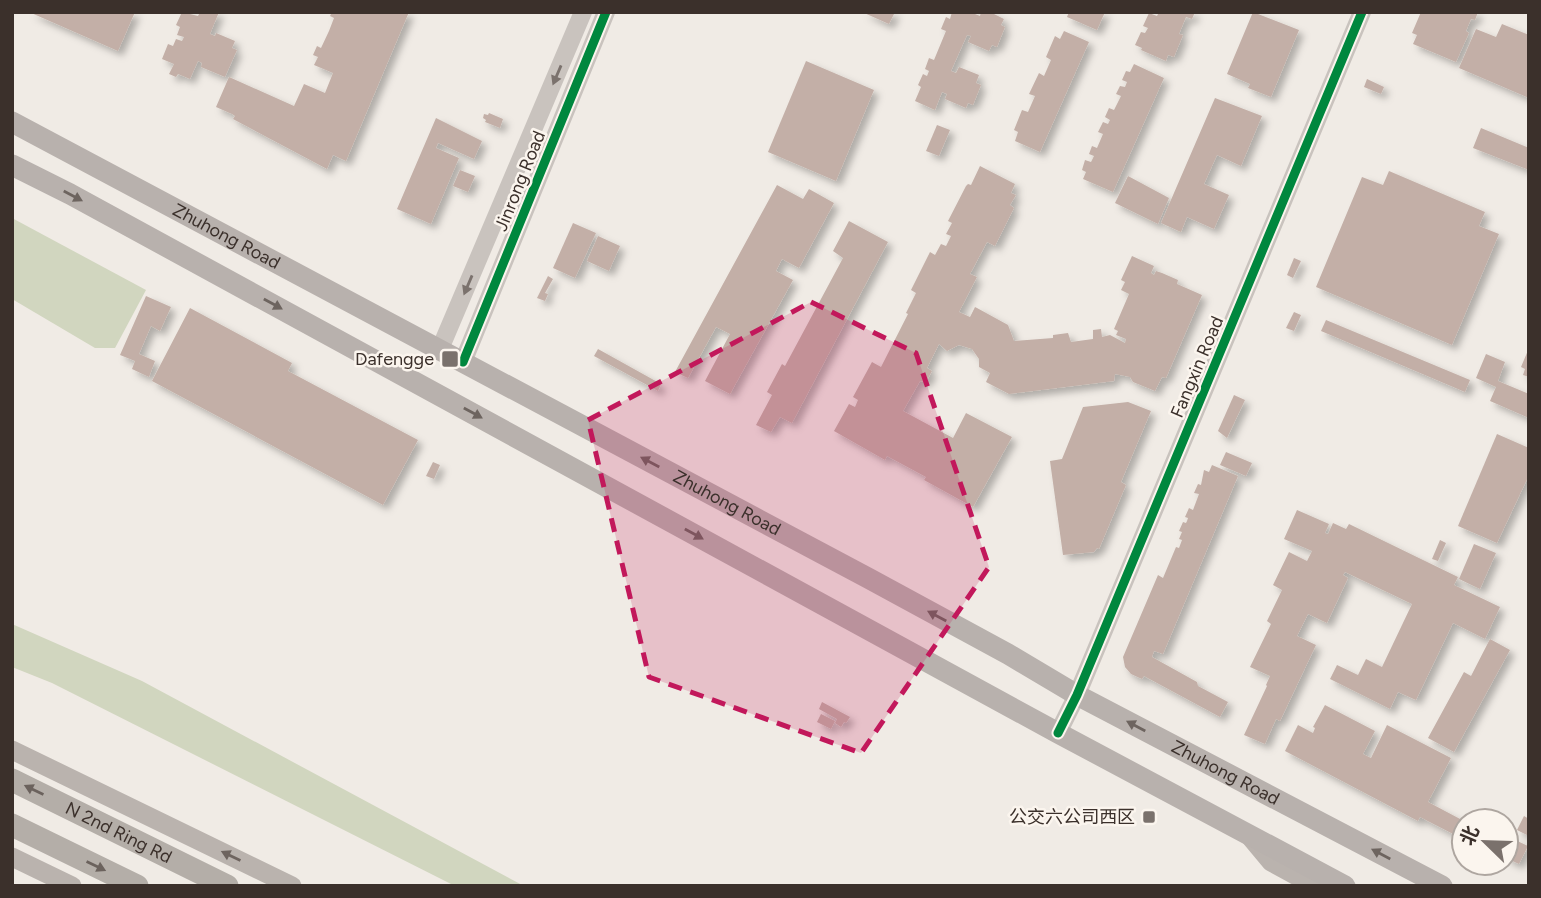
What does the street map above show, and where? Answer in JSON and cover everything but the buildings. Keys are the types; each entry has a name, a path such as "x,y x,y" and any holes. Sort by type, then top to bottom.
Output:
{"highway":[{"name":"N 2nd Ring Rd","path":"12,780 227,886"},
{"path":"12,825 136,886"}],"main road":[{"name":"Zhuhong Road","path":"12,122 996,648 1077,695 1442,886"},
{"name":"Zhuhong Road","path":"12,165 119,220 1058,733 1345,886"},
{"path":"12,750 292,886"},
{"path":"1248,834 1272,862 1315,886"},
{"path":"12,857 72,886"}],"street":[{"name":"Jinrong Road","path":"440,349 583,12"},
{"name":"Jinrong Road","path":"463,362 606,12"},
{"name":"Fangxin Road","path":"1058,733 1077,695 1362,12"}],"highlighted area":[{"path":"811,302 916,353 989,567 861,753 649,677 588,420"}],"green space":[{"path":"12,218 146,290 115,348 95,348 12,299"},
{"path":"12,624 142,681 524,886 455,886 52,683 12,667"}],"cycle path":[{"path":"463,362 606,12"},
{"path":"1058,733 1077,695 1362,12"}],"place":[{"name":"Dafengge","path":"450,359"},
{"name":"公交六公司西区","path":"1149,817"}]}
